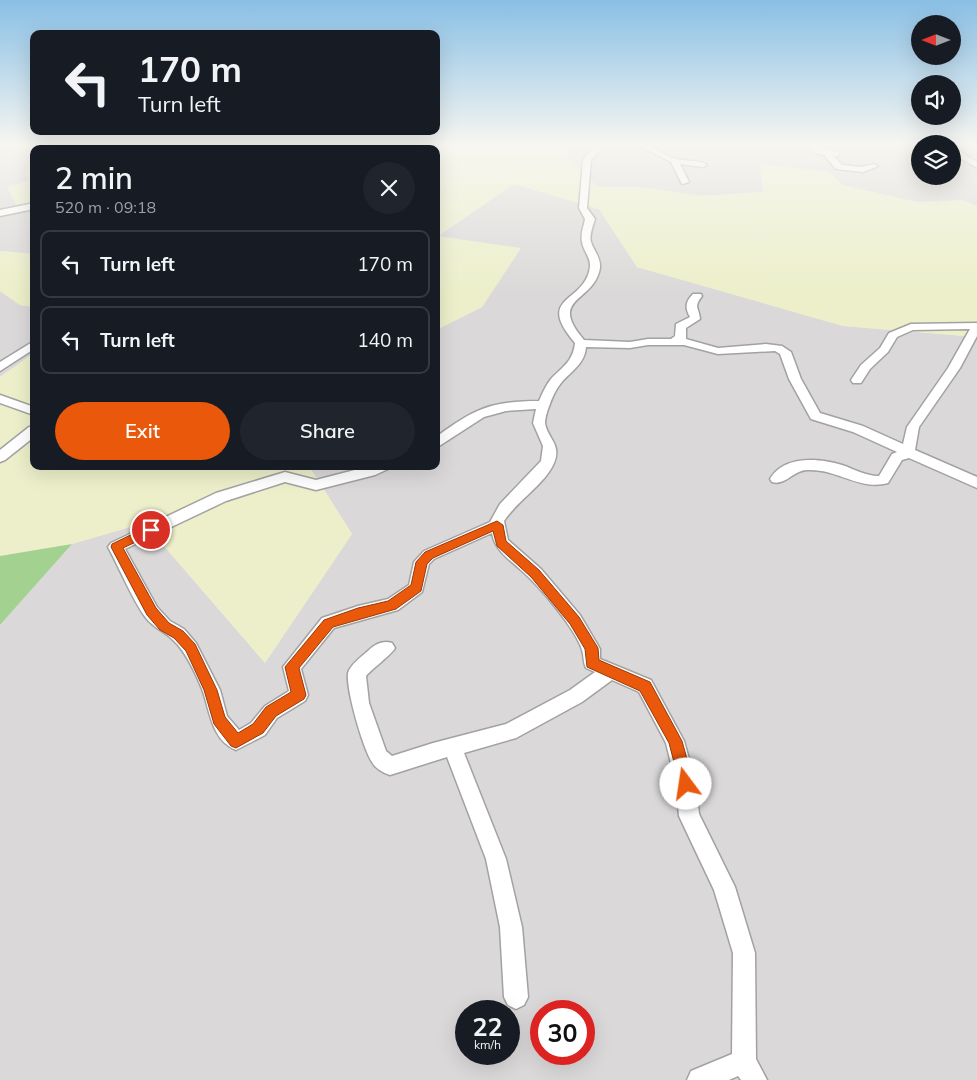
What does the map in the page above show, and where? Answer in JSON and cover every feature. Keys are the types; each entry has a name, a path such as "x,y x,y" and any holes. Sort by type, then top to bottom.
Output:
{"street":[{"path":"584,194 583,208 590,219 586,238 595,265 594,276 565,306 567,324 581,343 580,353 570,369 555,382 543,405 539,423 550,446 548,462 537,476 505,508 497,521 497,525 501,542 535,573 574,620 592,648 592,663 608,672 645,686 675,741 686,784 689,816 724,887 744,952 749,1071 700,1080"},
{"path":"0,213 30,207"},
{"path":"675,341 681,338 680,326 694,319 695,316 691,311 692,301 697,296"},
{"path":"857,380 865,367 884,350 893,335 911,327 977,326 954,368 912,427 908,453"},
{"path":"581,343 630,346 675,341 718,350 778,348 786,352 795,380 815,416 858,429 908,453 946,467 977,483"},
{"path":"0,367 30,347"},
{"path":"0,399 30,410"},
{"path":"440,441 470,419 490,410 508,405 543,405"},
{"path":"0,457 30,433"},
{"path":"777,479 794,467 802,466 840,469 860,479 875,482 883,480 897,457 908,453"},
{"path":"374,470 316,484 286,477 221,497 116,547 151,612 164,626 178,634 190,648 211,690 219,720 236,741 258,729 271,712 299,695 292,667 328,623 358,613 392,605 416,588 422,562 429,555 497,525"},
{"path":"386,648 376,654 357,673 360,703 379,757 390,766 509,732 576,696 608,672"},
{"path":"452,747 496,859 511,927 516,997"}],"shaded area":[{"path":"0,194 22,194 17,206 30,201 30,254 0,251"},
{"path":"499,194 549,194 599,209 637,267 843,326 977,337 977,1080 0,1080 0,625 72,544 144,523 265,663 352,534 312,470 440,470 440,328 482,307 520,249 440,237 440,235"},
{"path":"690,194 726,194 702,196"},
{"path":"883,194 977,194 977,206 963,200 917,202"},
{"path":"0,291 20,305 30,306 30,356 0,377"}],"green space":[{"path":"11,194 30,194 30,202 17,207"},
{"path":"440,194 499,194 440,234"},
{"path":"549,194 702,196 883,194 917,202 963,200 977,206 977,337 843,326 637,267 599,209"},
{"path":"440,236 521,248 482,307 440,328"},
{"path":"0,251 30,254 30,306 20,305 0,291"},
{"path":"30,356 30,470 312,470 352,534 265,663 144,523 72,544 0,556 0,377"},
{"path":"72,544 0,625 0,556"}],"route":[{"path":"151,530 116,547 151,612 164,626 178,634 190,648 211,690 219,720 236,741 258,729 271,712 299,695 292,667 328,623 358,613 392,605 406,597 416,588 422,562 429,555 497,525 501,542 535,573 574,620 592,648 592,663 608,672 645,686 675,741 686,784"}]}
